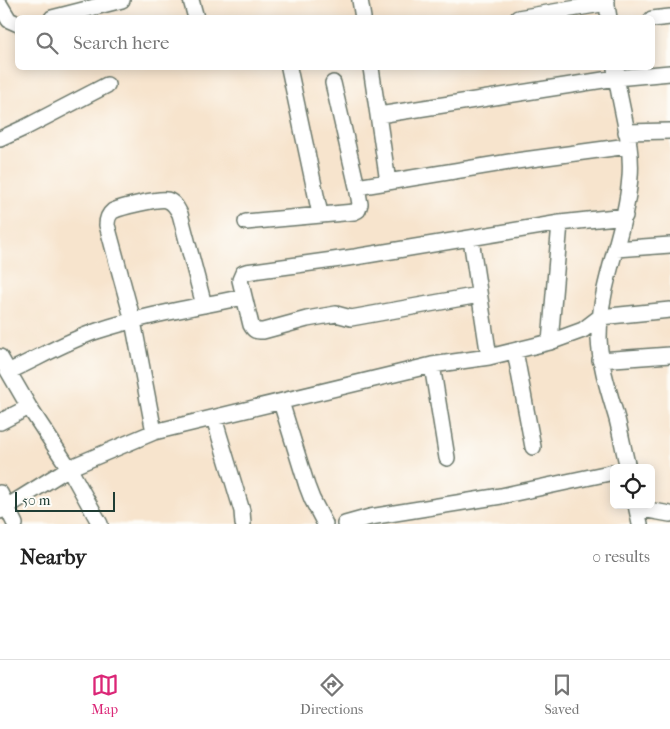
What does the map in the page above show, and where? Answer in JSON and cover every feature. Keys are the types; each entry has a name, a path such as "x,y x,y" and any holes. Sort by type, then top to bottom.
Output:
{"street":[{"path":"64,15 122,0"},
{"path":"190,0 195,15"},
{"path":"360,0 362,15"},
{"path":"0,6 9,20 15,23"},
{"path":"542,15 607,7"},
{"path":"655,18 670,16"},
{"path":"289,70 320,214"},
{"path":"371,70 388,182"},
{"path":"379,115 616,73 670,74"},
{"path":"616,73 627,139 630,176 625,216 601,307 600,360 620,430 627,464"},
{"path":"246,222 354,212 358,210 360,204 357,187 333,83"},
{"path":"0,139 107,85"},
{"path":"357,187 516,162 670,131"},
{"path":"154,432 133,321 107,225 108,217 112,212 121,208 160,200 168,200 176,205 204,305"},
{"path":"479,295 351,318 340,314 321,316 263,331 253,329 240,280 243,273 246,272 355,257 560,224 625,216"},
{"path":"550,342 560,224"},
{"path":"471,238 489,357"},
{"path":"616,249 670,245"},
{"path":"10,371 98,330 244,297"},
{"path":"4,509 63,472 154,432 432,365 489,357 550,342 582,330 600,317 670,310"},
{"path":"514,351 533,447"},
{"path":"600,360 670,355"},
{"path":"0,356 10,371 63,472 100,524"},
{"path":"432,365 447,458"},
{"path":"281,402 307,486 325,524"},
{"path":"0,422 29,407"},
{"path":"214,418 242,511 243,524"},
{"path":"345,524 370,517 401,518 610,473"},
{"path":"0,493 4,509 15,524"},
{"path":"636,509 640,524"},
{"path":"646,509 670,514"}]}
